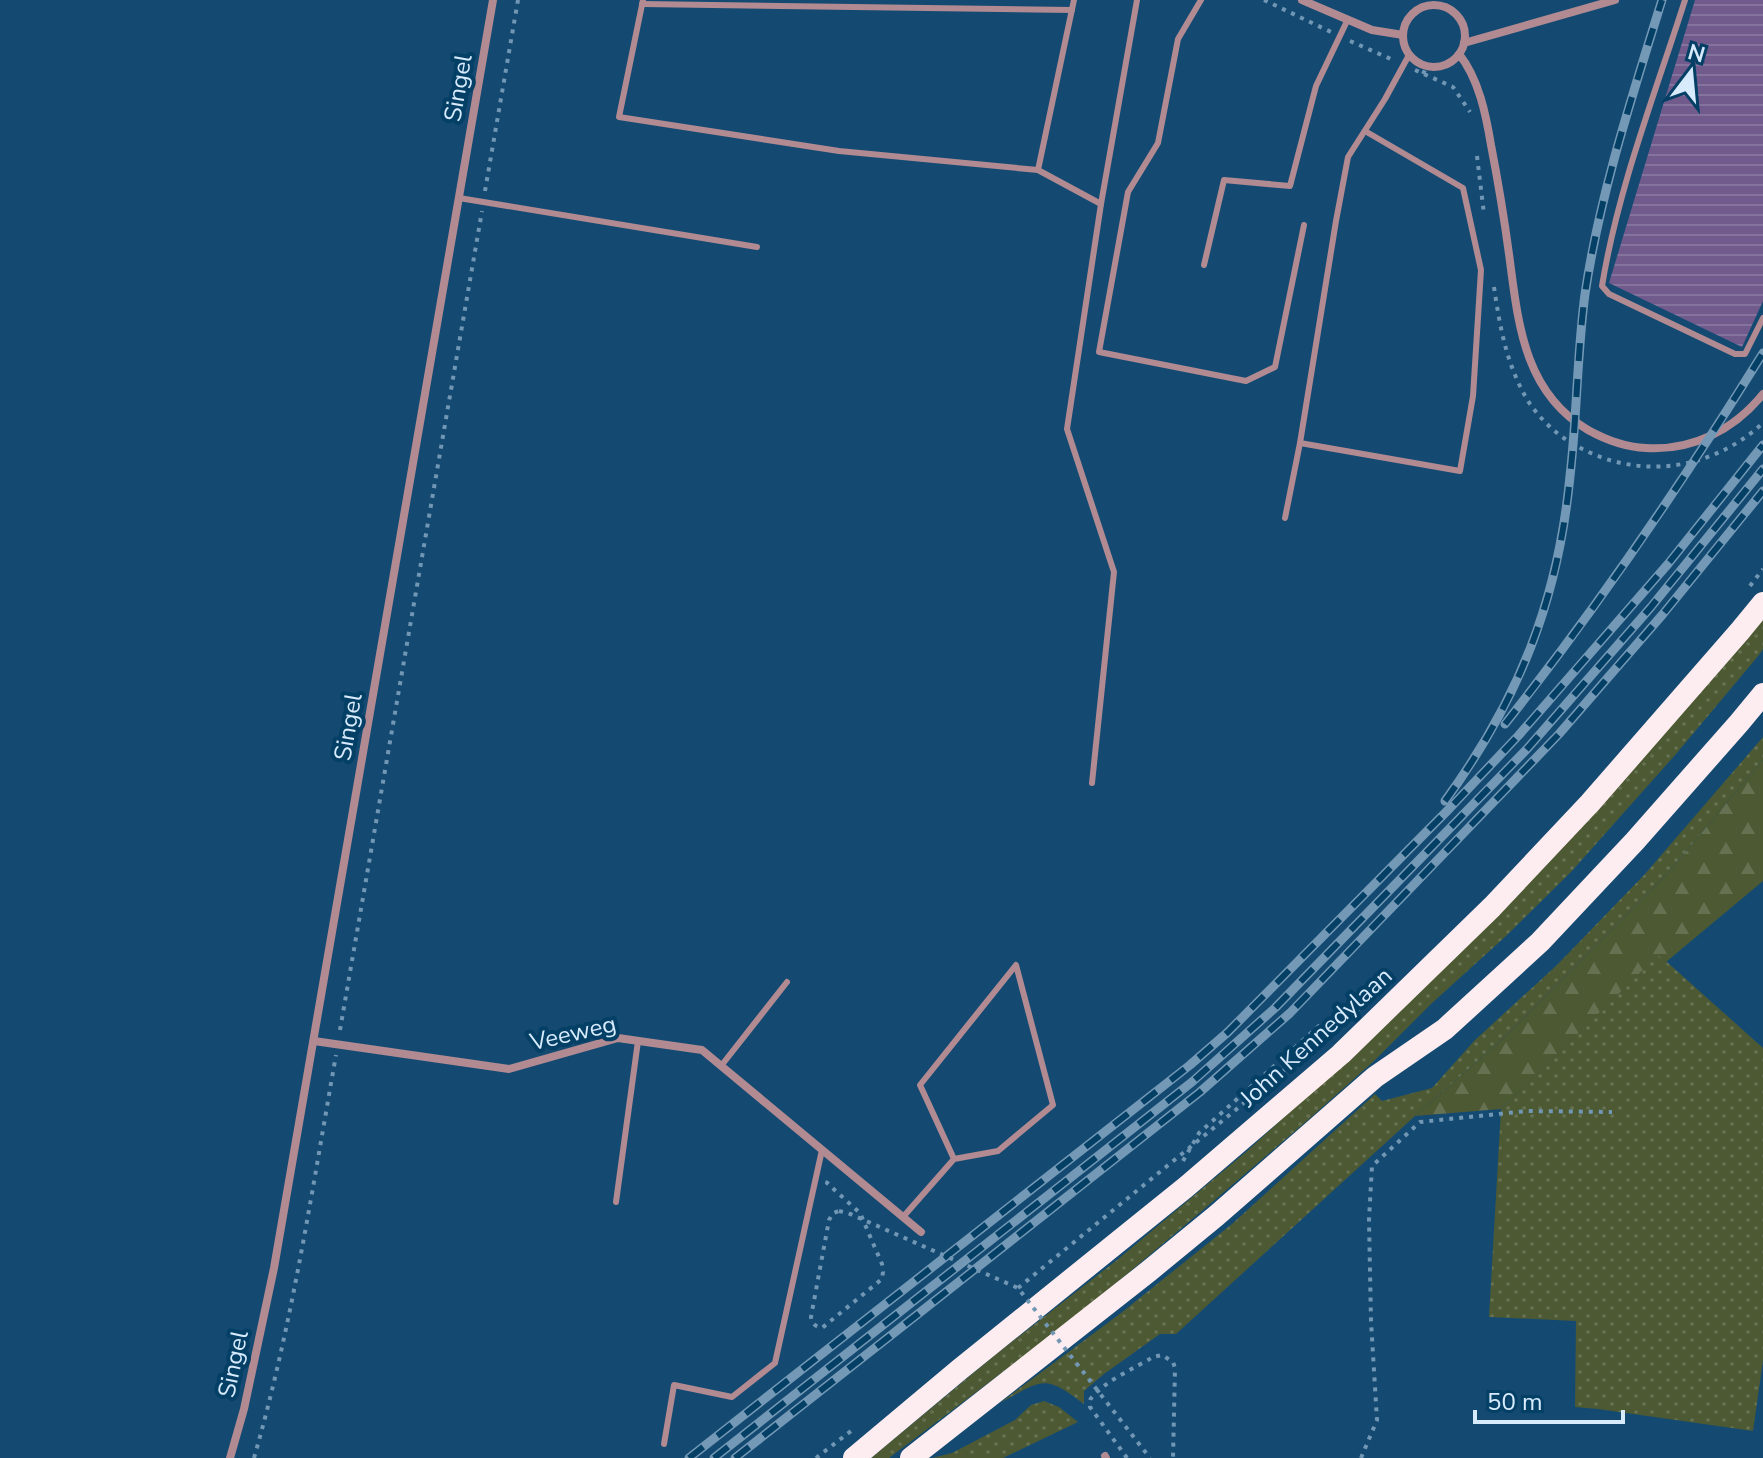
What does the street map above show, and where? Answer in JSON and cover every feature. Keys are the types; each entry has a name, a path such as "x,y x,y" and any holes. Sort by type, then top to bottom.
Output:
{"highway":[{"name":"John Kennedylaan","path":"854,1458 1186,1187 1341,1054 1492,907 1590,803 1700,678 1754,597"},
{"path":"911,1458 1194,1234 1375,1077 1445,1029 1540,942 1635,841 1763,694"}],"street":[{"name":"Singel","path":"230,1458 244,1409 274,1268 493,0"},
{"path":"1302,0 1372,30 1403,35"},
{"path":"1464,43 1615,0"},
{"path":"1450,5 1462,24 1464,43 1459,54 1445,65 1425,70 1409,55 1403,35 1405,25 1419,9 1450,5"},
{"path":"1459,54 1467,64 1485,113 1522,338 1539,380 1553,403 1575,423 1607,440 1657,449 1695,442 1722,430 1743,415 1763,394"},
{"name":"Veeweg","path":"314,1041 509,1069 618,1038 702,1050 921,1232"}],"lane":[{"path":"1038,170 1074,0"},
{"path":"1092,783 1114,572 1067,429 1101,204 1137,0"},
{"path":"1201,0 1178,39 1158,143 1128,192 1099,352 1246,381 1275,367 1304,225"},
{"path":"1685,0 1621,200 1602,286 1609,294 1735,354 1745,354 1763,318"},
{"path":"1072,10 642,2 619,117 839,151 1038,170 1101,204"},
{"path":"1204,265 1224,180 1290,186 1316,86 1348,19"},
{"path":"1285,518 1348,157 1409,55"},
{"path":"1300,443 1460,471 1473,396 1481,270 1463,188 1365,131"},
{"path":"459,198 757,247"},
{"path":"903,1217 954,1159 998,1151 1053,1105 1016,965 920,1085 954,1159"},
{"path":"721,1066 787,982"},
{"path":"616,1202 638,1041"},
{"path":"664,1444 674,1385 732,1397 775,1363 822,1150"}],"path":[{"path":"254,1458 267,1415 298,1272 518,0"},
{"path":"1754,597 1763,569"},
{"path":"1018,1288 1359,1009 1348,1006 1320,1025 1199,1133 1178,1170"},
{"path":"1361,1458 1377,1420 1369,1220 1372,1166 1420,1122 1527,1111 1612,1112"},
{"path":"827,1183 860,1213 865,1226 882,1264 883,1272 882,1279 822,1328 816,1327 811,1317 829,1220 833,1213 848,1213 862,1220 876,1226 890,1232 919,1244 1018,1288 1150,1458"},
{"path":"1127,1458 1090,1407 1091,1397 1153,1357 1162,1355 1173,1362 1175,1368 1173,1458"}],"green space":[{"path":"1763,617 1763,649 1676,754 1571,872 1374,1061 1203,1210 1040,1344 889,1458 871,1458 995,1355 1117,1260 1246,1152 1339,1067"},
{"path":"1763,737 1763,760 1667,874 1506,1036 1176,1334 1160,1334 1104,1374 1084,1391 1084,1404 1060,1388 1043,1383 1000,1403 1121,1313 1232,1224 1375,1094 1382,1101 1432,1088 1475,1040 1557,965 1645,874"},
{"path":"1763,760 1763,881 1666,962 1658,955 1501,1109 1415,1116 1506,1036 1667,874"},
{"path":"1658,954 1763,1048 1763,1360 1753,1431 1575,1407 1576,1321 1489,1317 1501,1109"},
{"path":"1044,1401 1059,1407 1078,1422 1003,1458 932,1458 952,1453 1015,1420 1031,1405"}],"shaded area":[{"path":"1695,0 1763,0 1763,301 1742,347 1609,283"}],"railway":[{"path":"1445,801 1494,725 1531,647 1545,607 1564,522 1582,317 1591,256 1618,146 1662,0"},
{"path":"1505,724 1639,542 1763,353"},
{"path":"689,1458 1228,1032 1519,735 1668,564 1763,445"},
{"path":"714,1458 1192,1082 1275,1008 1526,750 1651,607 1763,469"},
{"path":"735,1458 1200,1092 1290,1013 1559,734 1663,614 1763,491"}]}
